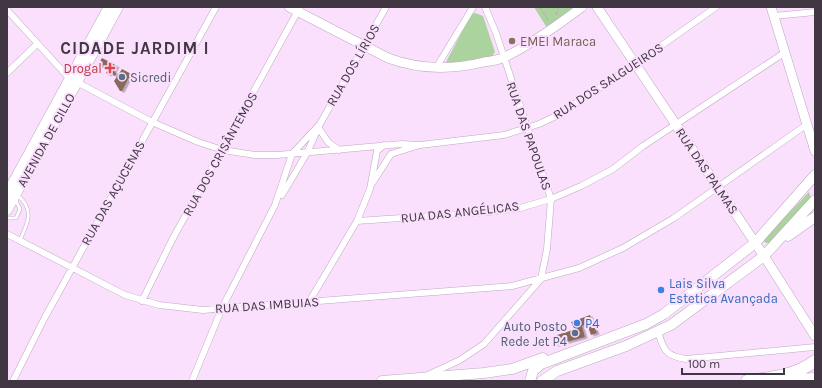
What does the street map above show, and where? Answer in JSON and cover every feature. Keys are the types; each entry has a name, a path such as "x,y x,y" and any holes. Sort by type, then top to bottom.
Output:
{"highway":[{"path":"747,381 788,374 800,370 815,361"},
{"path":"782,381 815,379"}],"main road":[{"name":"AVENIDA DE CILLO","path":"7,210 12,195 73,81 108,7"},
{"name":"AVENIDA DE CILLO","path":"73,81 118,7"},
{"path":"289,7 299,9 363,47 403,63 436,68 474,64 503,58 553,28 582,7"},
{"name":"RUA DAS PALMAS","path":"597,7 634,65 755,243 766,253 815,336"},
{"path":"771,7 806,125 815,148"},
{"path":"530,381 535,368 546,362 646,324 664,314 755,243 815,175"},
{"path":"766,253 815,200"},
{"path":"542,381 557,372 626,346 671,325 815,217"},
{"path":"382,381 512,369 596,340 615,336"},
{"path":"533,361 546,362"},
{"path":"542,381 550,370 546,362"}],"street":[{"name":"RUA DAS AÇUCENAS","path":"13,381 72,268 216,7"},
{"name":"RUA DOS LÍRIOS","path":"192,381 222,308 276,205 307,152 319,125 386,7"},
{"path":"436,68 473,7"},
{"name":"RUA DAS PAPOULAS","path":"422,378 460,360 484,344 541,279 547,249 551,199 485,7"},
{"name":"RUA DOS SALGUEIROS","path":"7,10 73,81 152,122 198,142 223,150 255,155 292,154 384,145 420,145 504,135 558,115 634,65 716,7"},
{"name":"RUA DOS CRISÂNTEMOS","path":"142,301 172,240 223,150 299,9"},
{"path":"774,16 815,12"},
{"path":"7,73 37,44"},
{"name":"RUA DAS ANGÉLICAS","path":"357,221 489,212 520,208 551,199 581,186 613,169 643,146 676,126 784,53"},
{"name":"RUA DOS LÍRIOS","path":"276,205 292,154 319,125"},
{"path":"319,125 328,142 339,150"},
{"name":"RUA DAS IMBUIAS","path":"7,234 126,295 142,301 203,310 512,286 579,268 623,248 674,218 717,186 806,125"},
{"path":"310,302 357,221 370,188 391,154 384,145 377,151 370,188"},
{"name":"RUA DOS SALGUEIROS","path":"391,154 420,145"},
{"path":"658,332 665,352 673,357 686,359 815,347"}],"lane":[{"path":"7,218 16,218 20,209 12,195"},
{"path":"12,195 25,201 29,211 28,223 20,240"}],"path":[{"path":"540,7 553,28"}],"green space":[{"path":"534,7 581,7 547,28"},
{"path":"475,13 483,16 495,52 492,56 447,66 446,62 471,15"},
{"path":"809,192 811,198 770,243 766,243 764,241 765,238"}],"building":[{"name":"Drogal","path":"102,58 117,66 114,71 116,73 115,76 110,73 109,75 106,73 108,70 98,65"},
{"name":"Sicredi","path":"122,69 131,74 122,91 120,91 114,81"},
{"path":"590,315 597,333 591,335 587,324 582,326 585,337 556,345 554,336 576,329 571,322"}],"place":[{"name":"EMEI Maraca","path":"512,41"},
{"name":"Drogal","path":"110,68"},
{"name":"Sicredi","path":"122,77"},
{"name":"Lais Silva Estetica Avançada","path":"661,290"},
{"name":"P4","path":"577,323"},
{"name":"Auto Posto Rede Jet P4","path":"575,333"}],"district":[{"name":"CIDADE JARDIM I","path":"135,48"}]}
